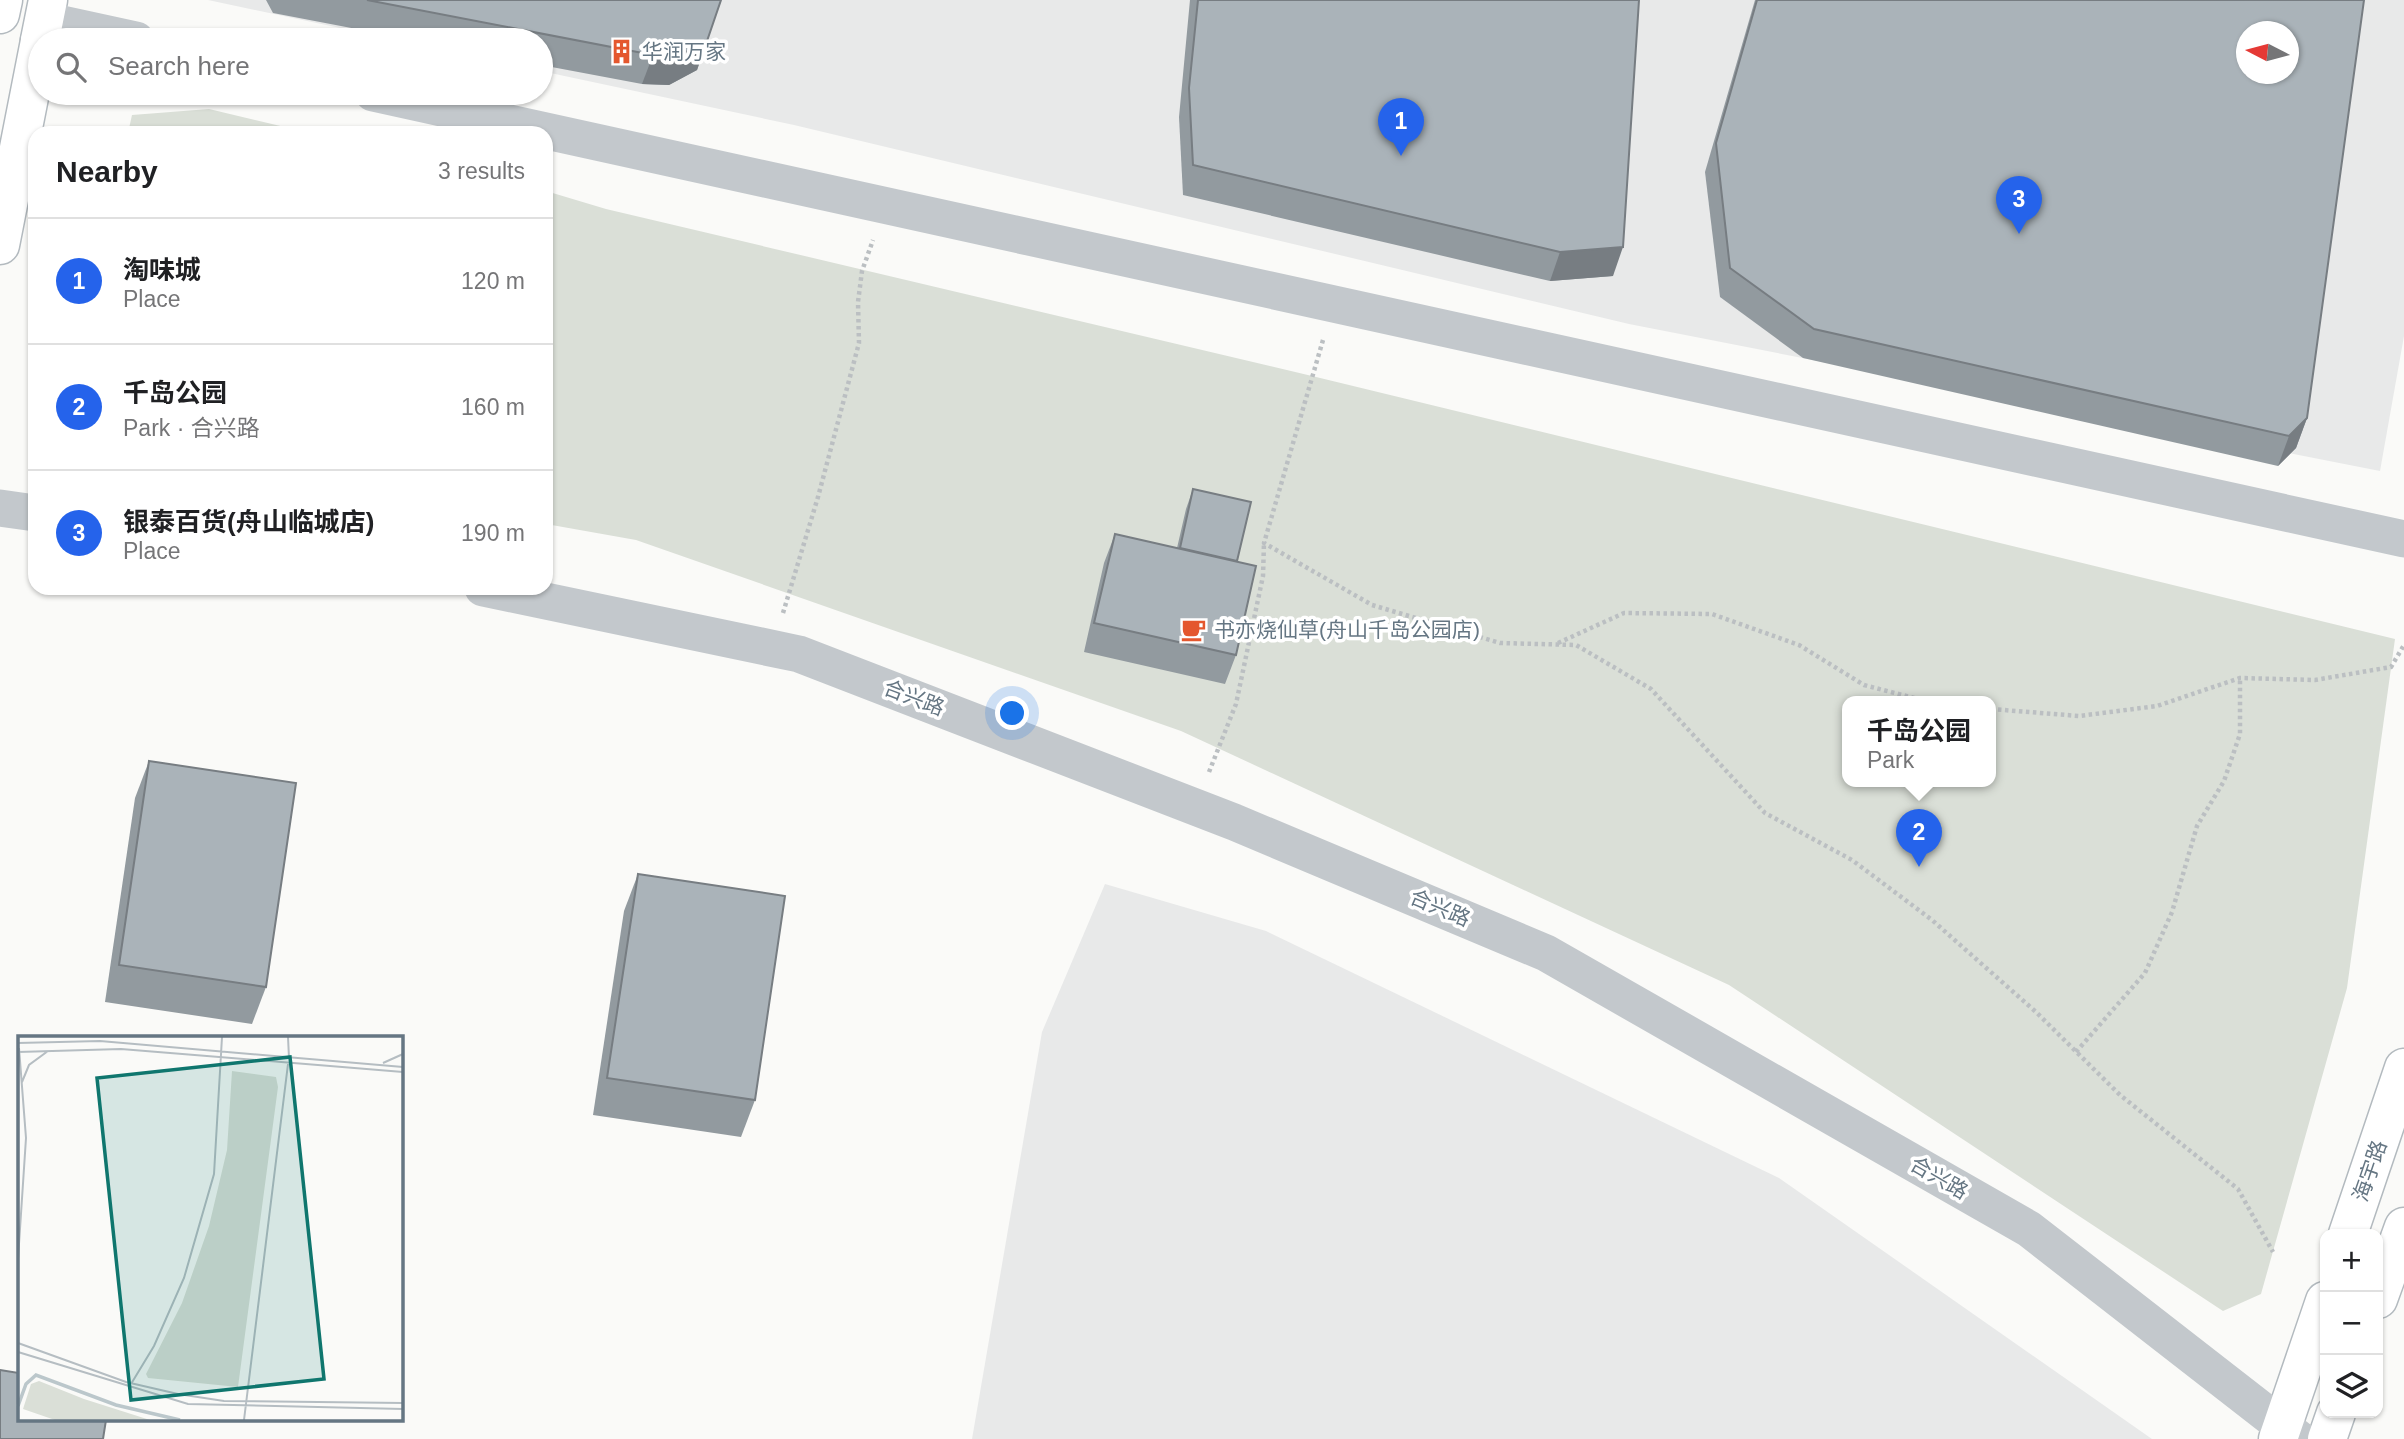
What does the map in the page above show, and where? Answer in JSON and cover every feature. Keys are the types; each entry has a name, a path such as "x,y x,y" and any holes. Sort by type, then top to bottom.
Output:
{"street":[{"path":"43,25 62,28"},
{"path":"0,245 28,102"},
{"path":"427,105 523,126"},
{"path":"553,133 2404,539"},
{"path":"0,508 28,512"},
{"name":"合兴路","path":"517,595 799,654 1197,807 1558,960 2029,1229 2286,1435"},
{"name":"海宇路","path":"2350,1229 2404,1068"},
{"path":"2381,1292 2404,1227"},
{"path":"2286,1435 2320,1318"},
{"path":"2327,1439 2334,1418"}],"path":[{"path":"772,648 818,497 856,355 862,271 886,206"},
{"path":"1197,807 1236,705 1263,576 1264,543 1334,305"},
{"path":"1264,543 1372,605 1500,643 1576,645 1651,689 1765,813 1852,860 1932,920 2120,1095 2238,1189 2273,1252"},
{"path":"1554,645 1624,613 1712,614 1799,645 1864,685 1907,696"},
{"path":"1996,709 2079,716 2157,706 2240,678 2315,680 2391,667 2404,645"},
{"path":"2076,1052 2145,972 2166,924 2197,826 2224,781 2239,734 2240,678"}],"shaded area":[{"path":"208,0 2404,0 2404,336 2380,471 1629,324 794,125 553,74 553,28 340,28"},
{"path":"209,109 281,126 130,126 132,115"},
{"path":"553,193 606,209 1312,376 2395,639 2347,988 2261,1294 2223,1311 1729,985 1181,731 636,540 553,525"},
{"path":"1105,884 1266,931 1779,1178 2152,1439 972,1439 1042,1032"}],"building":[{"path":"367,0 721,0 707,41 679,56 653,55 553,36 553,28 513,28"},
{"path":"1198,0 1639,0 1623,247 1560,252 1193,165 1189,88"},
{"path":"1757,0 2364,0 2307,418 2289,436 1814,329 1730,268 1716,143"},
{"path":"1193,489 1251,502 1237,561 1180,548"},
{"path":"1115,534 1256,566 1236,655 1094,623"},
{"path":"149,761 296,783 266,987 119,965"},
{"path":"638,874 785,896 755,1100 607,1078"},
{"path":"0,1370 18,1373 18,1422 106,1422 103,1439 0,1439"}],"place":[{"name":"华润万家","path":"622,52"},
{"name":"淘味城","path":"1401,156"},
{"name":"银泰百货(舟山临城店)","path":"2019,234"},
{"name":"书亦烧仙草(舟山千岛公园店)","path":"1194,630"},
{"name":"千岛公园","path":"1919,867"}]}
